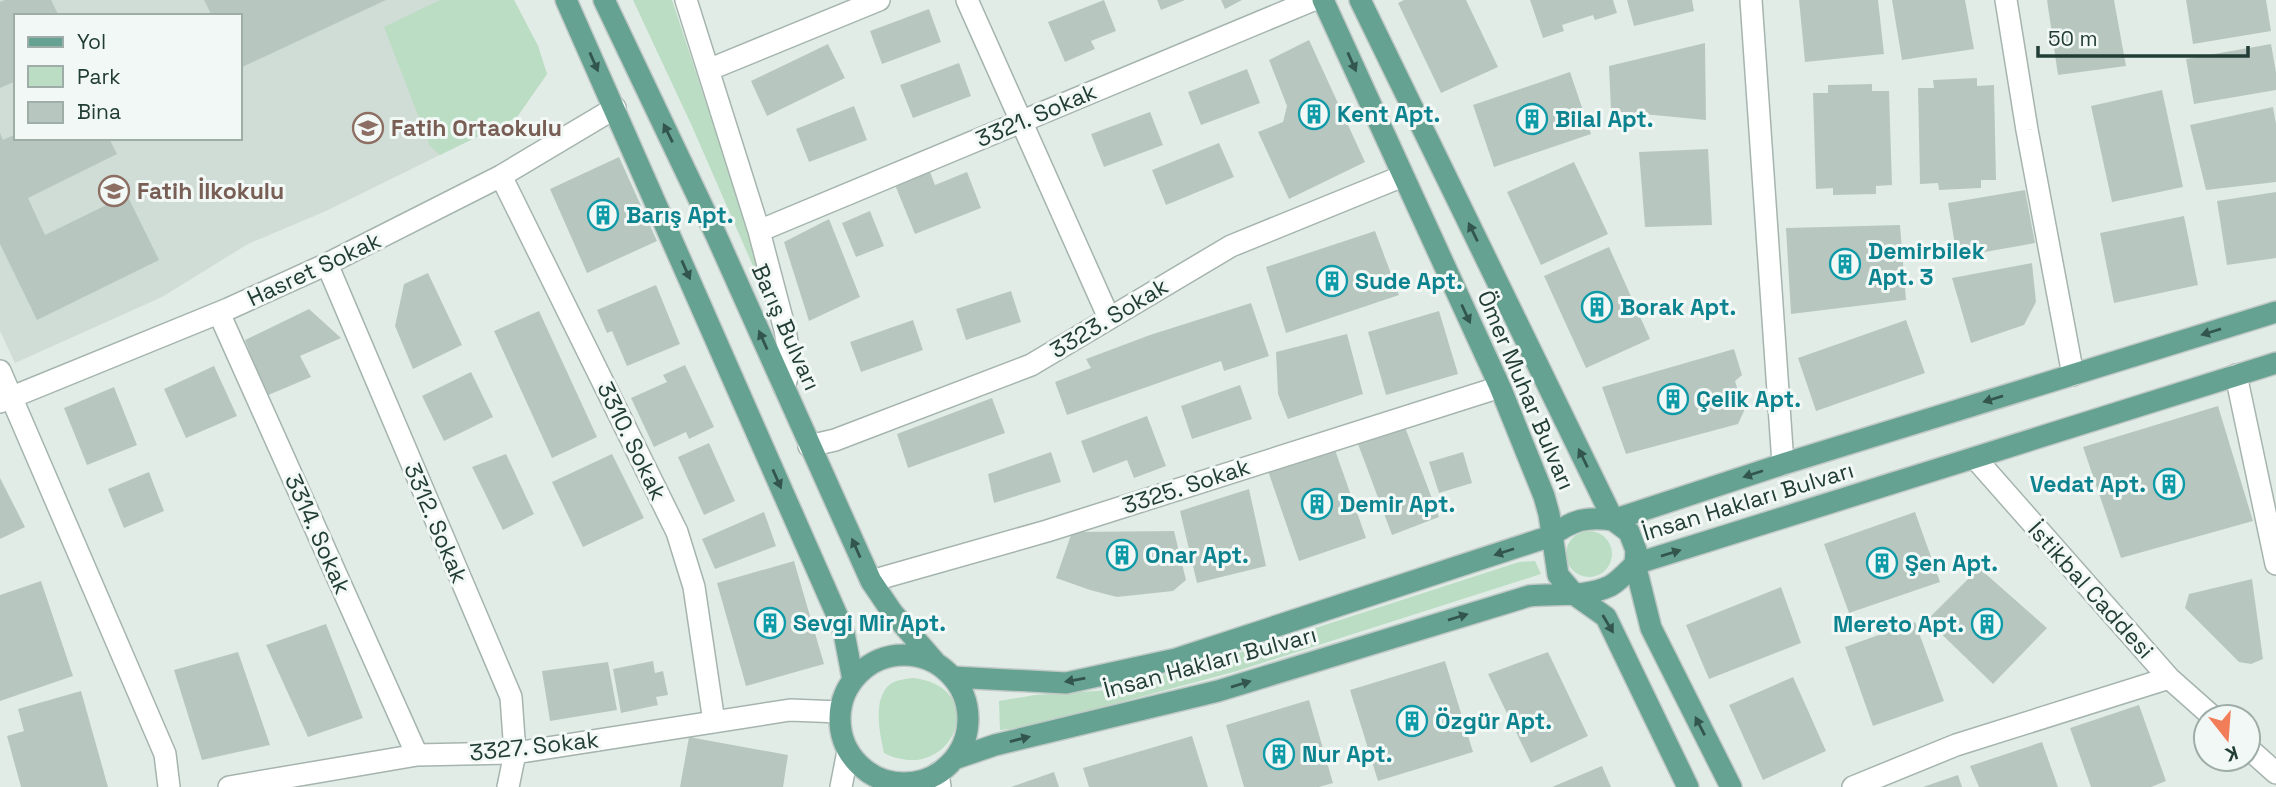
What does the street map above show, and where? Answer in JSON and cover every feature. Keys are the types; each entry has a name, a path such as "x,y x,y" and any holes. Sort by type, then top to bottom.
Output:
{"main road":[{"path":"566,0 844,633 853,680"},
{"name":"Barış Bulvarı","path":"604,0 716,235 871,581 892,612 936,663"},
{"name":"Ömer Muhar Bulvarı","path":"1323,0 1500,387 1544,496 1558,575 1575,595 1606,617 1688,787"},
{"name":"Ömer Muhar Bulvarı","path":"1360,0 1613,520 1629,532 1636,550 1635,564 1651,628 1731,787"},
{"name":"İnsan Hakları Bulvarı","path":"953,677 1066,682 1176,659 1551,536 1569,523 1593,517 1613,520 1783,464 2276,312"},
{"name":"İnsan Hakları Bulvarı","path":"954,759 995,745 1218,691 1529,596 1575,595 1611,586 1635,564 2276,363"},
{"path":"901,654 919,656 936,663 953,677 964,696 968,718 965,739 939,780 896,785 878,778 861,767 848,751 841,732 840,712 844,695 853,680 866,667 883,658 901,654"}],"street":[{"path":"686,0 760,230 791,365 784,387"},
{"path":"708,70 879,0"},
{"path":"967,0 1109,318"},
{"name":"3321. Sokak","path":"760,230 1312,0"},
{"path":"1751,0 1783,464"},
{"path":"2006,0 2027,130 2073,374"},
{"name":"Hasret Sokak","path":"6,400 219,313 327,264 501,176 615,108"},
{"name":"3310. Sokak","path":"501,176 677,532 694,587 714,722"},
{"name":"3323. Sokak","path":"809,446 835,440 1031,365 1231,246 1403,176"},
{"name":"3312. Sokak","path":"327,264 511,697 515,753 508,787"},
{"name":"3314. Sokak","path":"219,313 417,755"},
{"path":"0,371 6,400 165,754 169,787"},
{"path":"2236,375 2276,564"},
{"name":"3325. Sokak","path":"871,581 1047,531 1500,387"},
{"name":"İstikbal Caddesi","path":"1975,458 2169,678 2197,703"},
{"path":"1853,787 1956,745 2169,678"},
{"name":"3327. Sokak","path":"229,787 417,755 515,753 790,710 840,712"},
{"path":"842,787 848,751"},
{"path":"2262,760 2276,773"}],"shaded area":[{"path":"0,0 514,0 538,46 547,74 517,117 326,211 248,244 162,297 15,363 0,331"}],"green space":[{"path":"440,0 514,0 538,46 547,74 517,117 440,155 430,146 384,27"},
{"path":"633,0 672,0 765,281 760,282"},
{"path":"1589,531 1605,538 1612,554 1605,570 1589,577 1573,570 1566,554 1573,538"},
{"path":"1535,561 1541,574 1237,671 1028,727 1000,730 999,701 1035,695 1110,690 1223,658 1519,562"},
{"path":"913,678 938,685 952,698 957,715 954,732 944,747 928,757 908,760 884,753 879,710 887,687 896,681"}],"building":[{"path":"51,0 58,14 14,14 14,82 0,88 0,2"},
{"path":"204,0 386,0 242,67 242,14 211,14"},
{"path":"1104,0 1116,31 1091,41 1095,49 1065,62 1048,22"},
{"path":"1157,0 1185,0 1161,10"},
{"path":"1221,0 1242,0 1225,9"},
{"path":"1404,0 1466,0 1498,67 1441,93 1398,3"},
{"path":"1530,0 1613,0 1617,13 1595,20 1593,15 1562,25 1564,31 1543,38"},
{"path":"1627,0 1692,0 1694,11 1634,26"},
{"path":"1799,0 1878,0 1884,54 1805,62"},
{"path":"1892,0 1965,0 1974,49 1902,60"},
{"path":"2047,0 2114,0 2126,66 2058,75"},
{"path":"2186,0 2266,0 2271,31 2193,44"},
{"path":"929,9 941,42 882,64 870,31"},
{"name":"Kent Apt.","path":"1309,40 1365,162 1289,199 1258,132 1283,122 1287,106 1269,60"},
{"path":"1705,43 1706,120 1611,111 1609,66"},
{"path":"828,44 845,78 767,116 751,81"},
{"path":"2271,44 2276,90 2194,104 2186,59"},
{"path":"959,63 971,96 913,118 900,85"},
{"path":"1247,69 1260,103 1201,125 1188,92"},
{"name":"Bilal Apt.","path":"1570,72 1591,134 1494,167 1473,105"},
{"path":"1977,78 1977,86 1994,85 1996,180 1981,180 1981,188 1939,190 1938,183 1920,184 1918,88 1934,88 1933,80"},
{"path":"1872,84 1872,91 1889,91 1892,185 1876,186 1876,194 1833,195 1833,188 1816,189 1813,93 1828,93 1828,85"},
{"path":"2162,90 2183,187 2112,202 2091,106"},
{"path":"854,106 867,140 809,162 796,129"},
{"path":"2273,107 2276,124 2276,182 2206,190 2190,125"},
{"path":"1150,112 1163,145 1104,167 1091,134"},
{"path":"0,133 3,140 14,135 14,140 110,140 117,154 28,198 45,235 127,195 159,260 37,320 0,244"},
{"path":"1219,143 1234,177 1166,205 1152,170"},
{"path":"1708,149 1712,225 1645,227 1639,152"},
{"name":"Barış Apt.","path":"619,157 657,241 587,273 550,189"},
{"path":"1574,162 1608,234 1541,265 1507,192"},
{"path":"930,172 935,185 967,172 981,208 915,234 895,185"},
{"path":"2025,190 2035,243 1957,257 1948,203"},
{"path":"2276,192 2276,258 2227,265 2217,201"},
{"path":"870,211 884,246 856,257 842,223"},
{"path":"2184,216 2198,285 2114,303 2100,233"},
{"path":"829,219 860,297 809,321 784,242"},
{"name":"Demirbilek Apt. 3","path":"1900,225 1906,300 1791,314 1786,228"},
{"name":"Sude Apt.","path":"1375,231 1399,295 1286,333 1266,267"},
{"name":"Borak Apt.","path":"1609,247 1650,339 1586,368 1544,276"},
{"path":"2032,263 2036,302 2024,325 1971,343 1952,278"},
{"path":"428,273 462,345 413,369 395,326 404,284"},
{"path":"656,285 680,344 627,366 612,331 607,333 597,310"},
{"path":"1011,291 1021,322 966,340 956,309"},
{"path":"1251,303 1269,356 1224,371 1221,361 1067,415 1055,382 1091,368 1086,359 1150,335"},
{"path":"309,309 341,338 300,356 311,377 266,396 245,340"},
{"path":"539,311 597,437 552,458 494,331"},
{"path":"1439,311 1458,374 1386,395 1368,332"},
{"path":"913,320 923,350 861,372 850,342"},
{"path":"1906,320 1925,373 1816,411 1798,358"},
{"path":"1347,334 1363,394 1288,419 1278,394 1276,352"},
{"name":"Çelik Apt.","path":"1734,349 1742,375 1735,381 1744,411 1738,424 1626,454 1602,387"},
{"path":"685,365 714,427 689,439 686,432 654,447 631,398 667,382 663,375"},
{"path":"214,366 237,416 186,438 164,389"},
{"path":"471,372 493,417 444,441 422,396"},
{"path":"1240,385 1252,419 1192,439 1181,406"},
{"path":"114,387 137,445 87,465 64,408"},
{"path":"992,398 1005,433 908,468 897,434"},
{"name":"Vedat Apt.","path":"2218,406 2253,521 2121,558 2083,447"},
{"path":"1147,416 1166,466 1134,478 1127,460 1093,473 1081,441"},
{"path":"1405,427 1439,517 1392,535 1358,444"},
{"path":"709,443 735,501 704,515 678,457"},
{"name":"Demir Apt.","path":"1334,447 1366,538 1299,561 1268,471"},
{"path":"1051,452 1061,482 994,503 988,474"},
{"path":"1463,452 1472,483 1439,493 1429,462"},
{"path":"506,454 534,514 503,530 472,467"},
{"path":"612,454 644,518 583,547 552,482"},
{"path":"149,472 164,511 124,528 108,489"},
{"path":"0,478 25,527 0,539"},
{"path":"1249,489 1266,566 1197,583 1180,511"},
{"path":"764,512 776,546 715,569 702,539"},
{"name":"Şen Apt.","path":"1915,512 1940,582 1849,613 1824,544"},
{"name":"Onar Apt.","path":"1174,531 1186,580 1173,591 1117,597 1056,578 1072,532"},
{"name":"Sevgi Mir Apt.","path":"794,561 824,664 746,686 717,583"},
{"name":"Mereto Apt.","path":"1979,568 2047,628 1993,684 1927,620"},
{"path":"2252,579 2263,659 2251,664 2239,662 2185,608 2189,594"},
{"path":"41,581 73,676 0,701 0,595"},
{"path":"1781,587 1801,643 1709,679 1686,625"},
{"path":"1915,622 1944,701 1873,726 1845,647"},
{"path":"326,624 363,718 308,737 266,645"},
{"path":"238,652 270,745 202,760 174,670"},
{"path":"1548,652 1588,736 1531,763 1488,674"},
{"path":"653,661 655,673 663,671 668,695 656,697 658,705 621,713 613,669"},
{"name":"Özgür Apt.","path":"1445,661 1473,752 1378,781 1350,690"},
{"path":"608,662 617,710 550,721 542,671"},
{"path":"1793,677 1826,751 1763,780 1729,705"},
{"path":"81,691 108,787 21,787 7,736 24,731 18,709"},
{"name":"Nur Apt.","path":"1309,700 1333,783 1319,787 1244,787 1226,725"},
{"path":"2139,705 2166,781 2151,787 2091,787 2070,728"},
{"path":"1192,736 1208,787 1089,787 1083,768"},
{"path":"689,737 788,755 783,787 680,787"},
{"path":"2042,742 2058,787 1979,787 1970,766"},
{"path":"1602,766 1611,787 1552,787"},
{"path":"1054,772 1059,787 1011,787"},
{"path":"1958,775 1962,787 1923,787"}],"place":[{"name":"Kent Apt.","path":"1314,114"},
{"name":"Bilal Apt.","path":"1532,119"},
{"name":"Fatih Ortaokulu","path":"368,128"},
{"name":"Fatih İlkokulu","path":"114,191"},
{"name":"Barış Apt.","path":"603,215"},
{"name":"Demirbilek Apt. 3","path":"1845,264"},
{"name":"Sude Apt.","path":"1332,281"},
{"name":"Borak Apt.","path":"1597,307"},
{"name":"Çelik Apt.","path":"1673,399"},
{"name":"Vedat Apt.","path":"2169,484"},
{"name":"Demir Apt.","path":"1317,504"},
{"name":"Onar Apt.","path":"1122,555"},
{"name":"Şen Apt.","path":"1882,563"},
{"name":"Sevgi Mir Apt.","path":"770,623"},
{"name":"Mereto Apt.","path":"1987,624"},
{"name":"Özgür Apt.","path":"1412,721"},
{"name":"Nur Apt.","path":"1279,754"}]}
